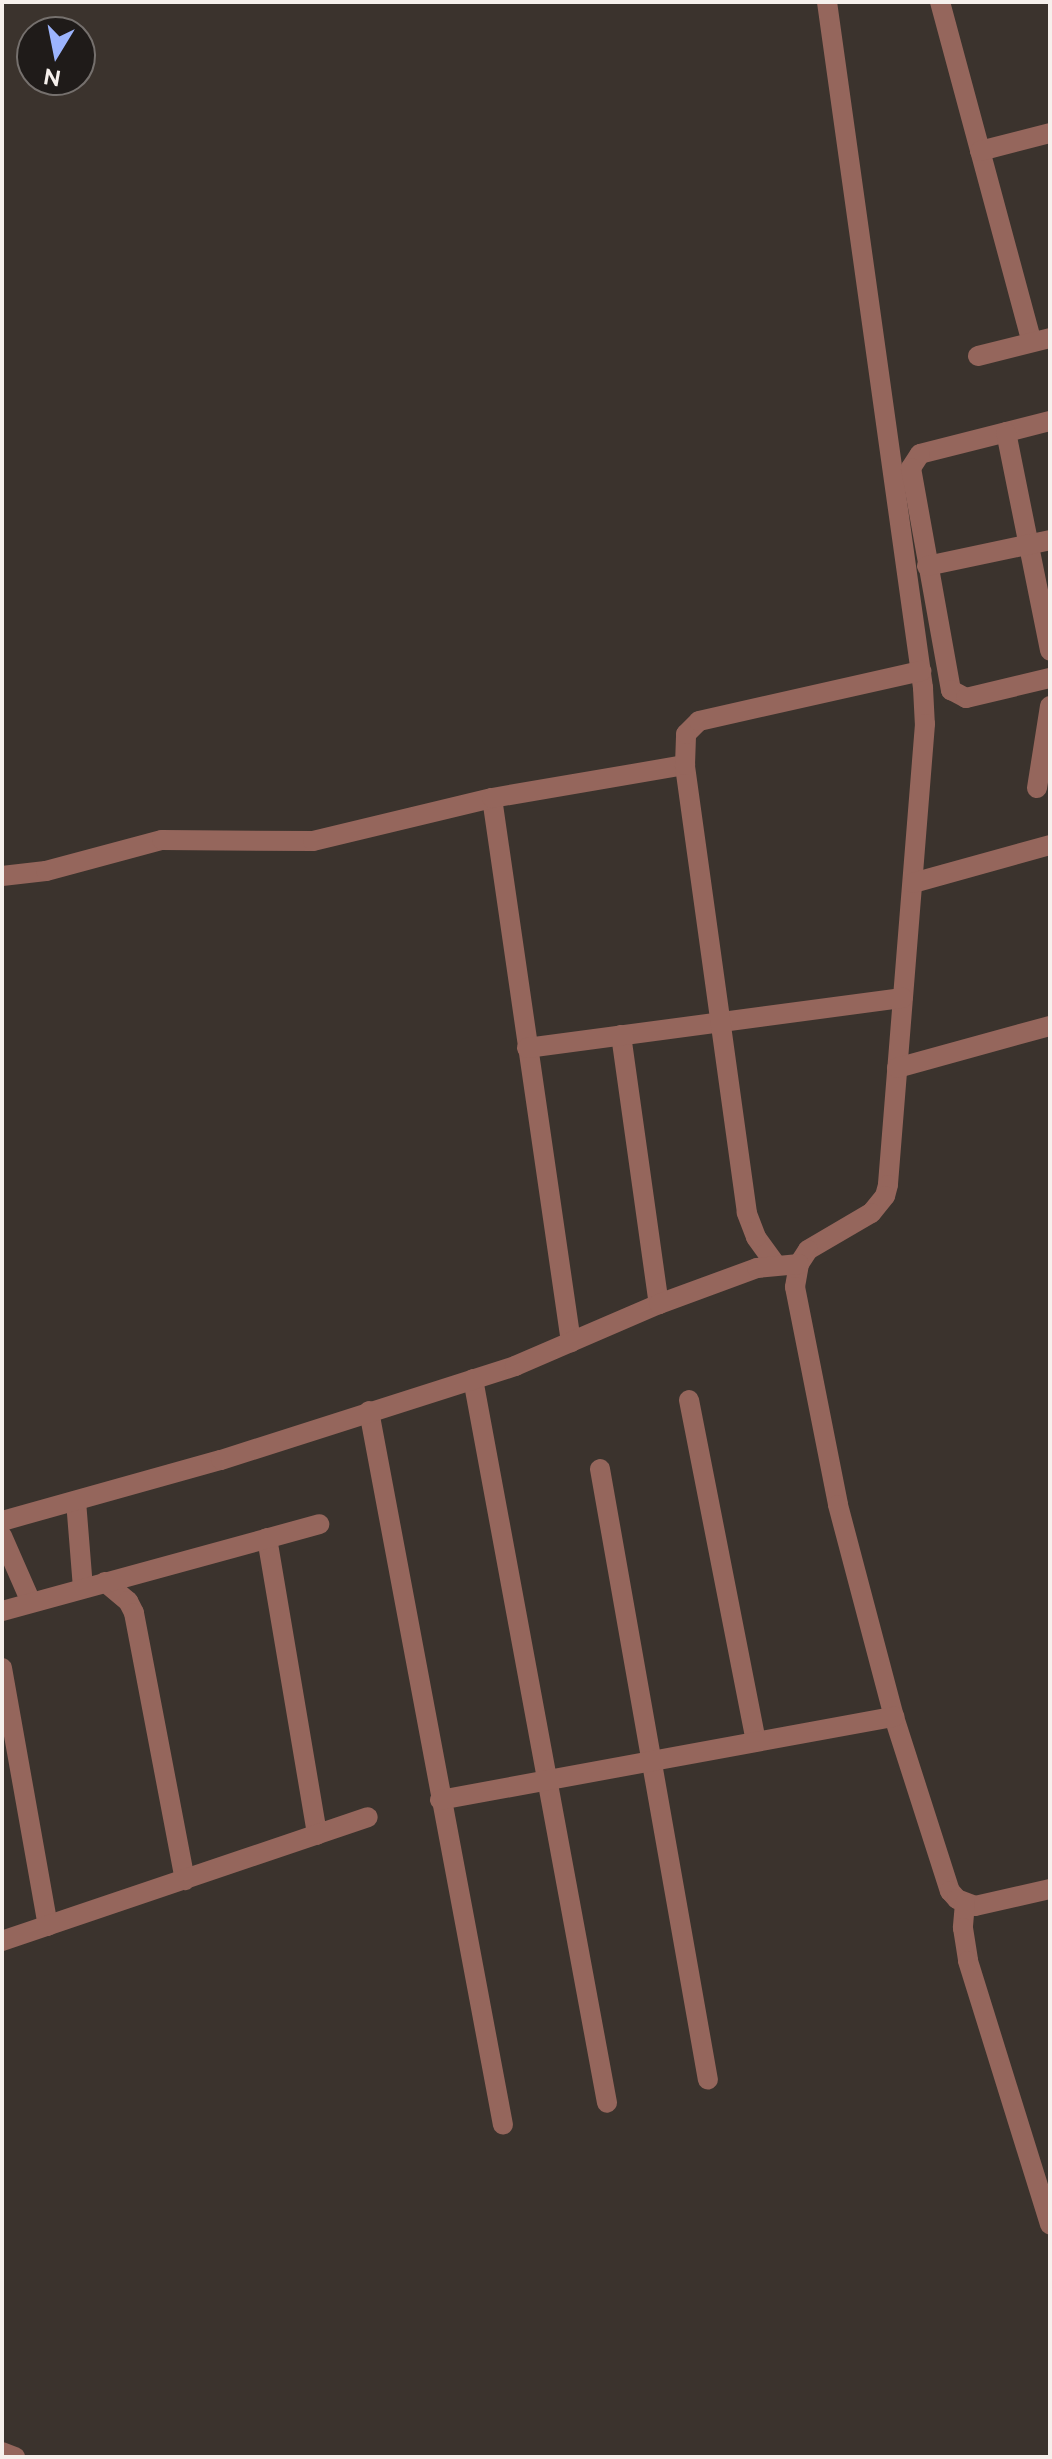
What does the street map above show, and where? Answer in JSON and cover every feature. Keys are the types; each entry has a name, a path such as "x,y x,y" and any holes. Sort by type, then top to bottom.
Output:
{"street":[{"path":"827,2 921,671 925,724 885,1196 871,1213 808,1250 799,1264 795,1287 838,1505 894,1717 950,1891 965,1903 986,1906 1050,1889"},
{"path":"940,2 980,151 1041,340 978,356"},
{"path":"980,151 1050,133"},
{"path":"1050,421 920,454 913,459 911,468 951,690 966,698 1050,678"},
{"path":"1006,432 1040,542 1050,651"},
{"path":"927,566 1040,542"},
{"path":"776,1265 756,1237 747,1213 685,765 686,734 699,721 921,671"},
{"path":"1037,788 1050,706"},
{"path":"2,876 46,871 162,840 313,841 492,798 685,765"},
{"path":"492,798 571,1342"},
{"path":"913,883 1050,845"},
{"path":"527,1048 903,998"},
{"path":"897,1068 1050,1026"},
{"path":"621,1035 659,1304"},
{"path":"2,1521 221,1460 473,1379 757,1268 799,1264"},
{"path":"473,1379 607,2103"},
{"path":"689,1400 756,1741"},
{"path":"369,1411 503,2125"},
{"path":"600,1469 708,2080"},
{"path":"76,1501 83,1588"},
{"path":"2,1611 319,1524"},
{"path":"2,1536 31,1602"},
{"path":"267,1538 317,1835"},
{"path":"105,1582 128,1601 134,1613 185,1880"},
{"path":"2,1668 48,1926"},
{"path":"440,1800 894,1717"},
{"path":"2,1941 368,1817"},
{"path":"965,1903 963,1928 968,1961 1050,2225"},
{"path":"2,2452 15,2457"}]}
